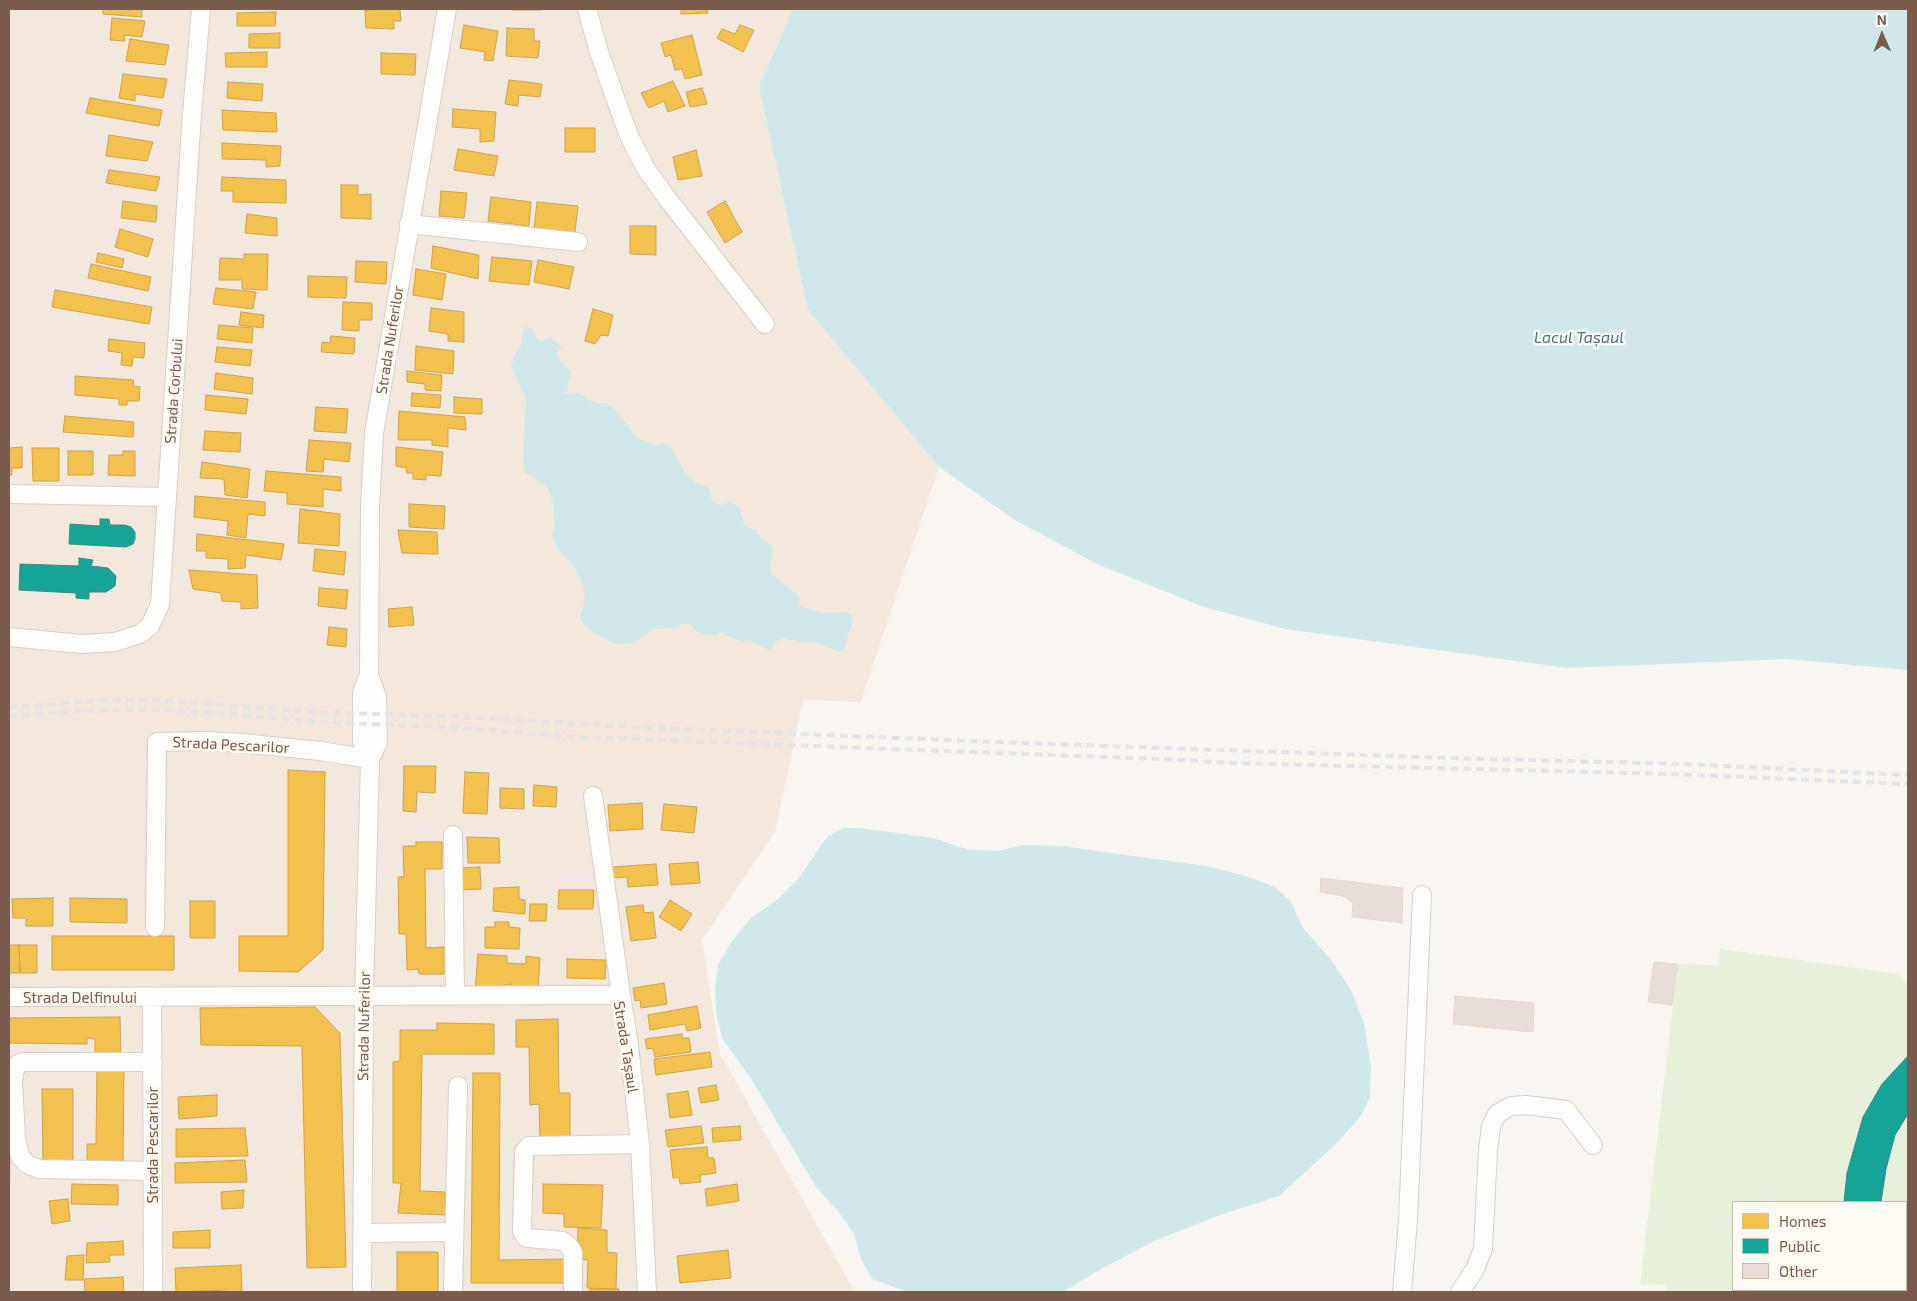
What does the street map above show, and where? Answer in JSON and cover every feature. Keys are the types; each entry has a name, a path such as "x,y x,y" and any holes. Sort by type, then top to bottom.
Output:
{"street":[{"name":"Strada Corbului","path":"9,637 82,644 115,642 140,634 150,626 160,604 192,114 201,9"},
{"name":"Strada Nuferilor","path":"362,1292 364,995 370,760 362,741 362,693 369,675 370,507 374,433 447,9"},
{"path":"587,9 616,104 630,138 646,169 765,324"},
{"path":"410,224 578,242"},
{"path":"9,494 167,497"},
{"name":"Strada Pescarilor","path":"155,927 157,742 206,741 241,743 320,751 370,760"},
{"path":"594,796 621,995"},
{"path":"453,835 454,995"},
{"path":"1402,1292 1408,1220 1422,895"},
{"name":"Strada Tașaul","path":"364,995 621,995 629,1045 640,1144 647,1292"},
{"name":"Strada Delfinului","path":"9,997 152,998 364,995"},
{"name":"Strada Pescarilor","path":"152,998 152,1292"},
{"path":"153,1062 24,1062 18,1064 14,1072 13,1083 16,1138 20,1156 27,1164 39,1169 153,1171"},
{"path":"453,1292 458,1086"},
{"path":"1460,1292 1475,1269 1483,1249 1488,1150 1491,1126 1497,1114 1511,1106 1526,1105 1566,1110 1593,1145"},
{"path":"573,1292 573,1254 569,1246 563,1241 528,1238 525,1237 522,1231 524,1152 529,1146 640,1144"},
{"path":"362,1233 454,1232"}],"shaded area":[{"path":"9,9 793,9 759,87 808,310 939,467 861,702 803,700 775,832 702,940 720,1054 855,1292 9,1292"}],"green space":[{"path":"1720,949 1899,974 1908,985 1908,1292 1676,1292 1666,1291 1666,1284 1640,1285 1678,964 1719,966"}],"water":[{"name":"Lacul Tașaul","path":"793,9 1908,9 1908,670 1786,659 1567,668 1285,629 1201,606 1097,564 1015,520 939,467 808,310 759,87"},
{"path":"526,326 533,330 536,338 542,341 549,336 562,347 557,353 560,361 571,372 566,394 580,393 588,400 606,403 614,408 635,436 655,445 663,443 671,448 687,476 696,483 710,488 712,502 722,505 731,501 740,509 744,526 756,530 760,538 770,544 773,549 770,565 771,573 800,597 798,606 826,613 847,612 852,617 852,627 848,634 845,649 839,651 813,642 801,642 784,638 775,642 771,651 749,640 742,642 722,632 717,635 699,633 690,624 655,629 635,643 616,644 586,627 580,618 585,598 584,588 574,566 556,546 552,535 555,525 553,503 547,487 525,472 523,460 526,399 511,367 522,343 522,335"},
{"path":"843,828 860,828 933,838 969,850 998,851 1023,845 1063,846 1206,866 1242,875 1275,887 1291,902 1303,928 1332,961 1352,992 1364,1023 1371,1067 1370,1097 1360,1117 1337,1143 1279,1196 1223,1214 1156,1240 1101,1269 1063,1292 908,1292 872,1279 861,1259 853,1232 837,1210 816,1187 752,1080 722,1038 716,1012 715,989 718,965 732,941 751,918 777,900 798,879 827,837"}],"building: Homes":[{"path":"103,9 142,9 142,17 103,14"},
{"path":"400,9 401,21 394,21 394,29 366,28 365,10"},
{"path":"542,9 542,10 512,10"},
{"path":"681,9 707,9 708,13 681,14"},
{"path":"276,12 275,26 237,26 237,13"},
{"path":"112,18 145,21 142,37 124,35 125,41 110,40"},
{"path":"464,25 498,31 493,61 484,60 485,52 460,48"},
{"path":"740,25 754,30 743,52 717,38 722,29 735,34"},
{"path":"507,28 534,29 534,41 540,41 538,58 506,56"},
{"path":"280,33 280,48 249,48 249,34"},
{"path":"692,35 702,75 685,79 682,69 675,70 671,55 665,57 661,43"},
{"path":"130,39 169,45 165,65 126,61"},
{"path":"267,52 267,67 226,67 225,53"},
{"path":"381,53 416,54 415,75 381,74"},
{"path":"123,74 167,79 163,98 135,94 135,101 119,98"},
{"path":"509,80 542,84 540,97 519,95 518,106 505,104"},
{"path":"673,81 685,106 668,112 664,101 649,108 641,93"},
{"path":"228,82 263,84 262,101 227,98"},
{"path":"702,88 707,104 690,107 686,92"},
{"path":"90,98 162,110 159,126 86,113"},
{"path":"453,109 496,112 494,141 480,142 480,129 452,127"},
{"path":"222,110 276,113 277,132 223,130"},
{"path":"565,128 595,128 595,152 565,152"},
{"path":"109,135 153,142 147,161 106,156"},
{"path":"222,143 281,146 280,166 266,167 266,160 222,159"},
{"path":"458,149 498,156 494,176 454,170"},
{"path":"696,150 702,176 678,180 673,157"},
{"path":"109,170 160,177 156,191 106,183"},
{"path":"222,177 286,180 286,203 233,202 233,191 221,191"},
{"path":"341,185 358,185 358,195 371,194 371,219 341,218"},
{"path":"441,191 467,193 464,218 439,216"},
{"path":"491,197 531,202 529,226 488,221"},
{"path":"123,201 157,206 156,222 121,218"},
{"path":"725,201 742,232 725,243 707,212"},
{"path":"537,202 578,206 575,232 534,228"},
{"path":"247,214 277,218 277,236 245,233"},
{"path":"630,226 656,226 656,255 630,254"},
{"path":"120,229 153,239 148,257 115,247"},
{"path":"433,246 479,255 478,279 431,268"},
{"path":"98,253 124,259 122,268 96,262"},
{"path":"244,254 268,254 267,290 242,289 242,280 219,280 220,258 244,259"},
{"path":"492,257 532,261 529,285 489,281"},
{"path":"538,260 574,267 569,289 534,282"},
{"path":"356,261 387,262 386,284 355,282"},
{"path":"91,264 151,277 148,291 88,278"},
{"path":"416,269 446,274 442,300 413,295"},
{"path":"308,276 347,277 346,298 308,297"},
{"path":"216,288 256,292 253,309 213,304"},
{"path":"55,290 152,307 149,324 52,307"},
{"path":"343,302 372,303 372,320 359,320 359,331 342,330"},
{"path":"431,308 464,312 464,342 448,341 448,334 429,331"},
{"path":"593,309 613,315 608,336 601,335 595,344 585,341"},
{"path":"241,312 264,315 263,328 239,325"},
{"path":"219,325 253,328 252,343 217,339"},
{"path":"331,336 355,338 354,354 321,352 322,342 330,343"},
{"path":"109,339 145,343 144,358 133,357 132,366 121,365 122,353 108,351"},
{"path":"416,346 454,351 453,374 415,370"},
{"path":"217,347 252,350 250,366 215,362"},
{"path":"407,371 442,375 441,391 425,390 425,384 407,382"},
{"path":"216,373 253,378 252,394 214,389"},
{"path":"75,376 133,380 134,386 140,387 139,401 127,401 127,405 119,405 119,399 75,395"},
{"path":"412,393 441,395 440,408 411,406"},
{"path":"206,395 248,399 246,414 205,410"},
{"path":"454,397 482,399 482,414 454,413"},
{"path":"316,407 348,409 346,433 314,431"},
{"path":"399,411 465,417 466,430 448,428 448,447 432,445 432,440 398,440"},
{"path":"65,416 134,422 133,437 63,432"},
{"path":"205,431 241,433 240,452 203,450"},
{"path":"309,440 351,443 349,462 324,459 323,472 306,471"},
{"path":"22,447 22,468 12,468 12,475 9,475 9,448"},
{"path":"396,447 443,452 441,476 426,475 426,480 413,479 413,473 407,473 406,468 396,466"},
{"path":"32,448 59,448 59,481 33,481"},
{"path":"68,451 93,451 93,475 68,475"},
{"path":"123,451 135,451 135,476 108,475 109,455 123,455"},
{"path":"202,462 250,469 247,498 225,495 224,479 200,478"},
{"path":"266,471 341,477 341,491 323,489 323,507 287,504 287,493 264,491"},
{"path":"195,496 265,502 265,516 248,514 246,538 227,535 228,521 194,517"},
{"path":"409,504 445,506 444,529 409,527"},
{"path":"300,509 340,514 339,546 298,543"},
{"path":"398,530 437,532 438,554 402,553"},
{"path":"197,534 284,544 281,560 246,555 245,568 228,569 228,559 206,558 206,551 196,551"},
{"path":"315,549 346,552 344,575 313,571"},
{"path":"189,570 257,575 258,608 241,609 241,602 222,601 221,593 193,589"},
{"path":"319,588 348,590 346,609 318,606"},
{"path":"412,607 414,625 389,627 388,609"},
{"path":"329,627 347,629 346,647 327,645"},
{"path":"404,766 436,766 435,793 417,792 416,812 403,811"},
{"path":"288,770 325,772 323,950 298,972 239,971 239,936 288,936"},
{"path":"465,772 489,773 487,814 463,813"},
{"path":"534,785 557,787 556,807 533,806"},
{"path":"500,788 524,789 524,809 500,808"},
{"path":"642,803 643,829 610,831 608,805"},
{"path":"664,804 697,807 694,833 661,830"},
{"path":"467,837 499,838 500,863 468,863"},
{"path":"416,842 442,842 442,869 425,869 426,948 444,947 444,974 419,974 418,969 407,970 406,934 399,934 398,877 404,877 403,846 416,846"},
{"path":"698,862 700,883 671,885 669,864"},
{"path":"656,864 658,885 628,887 627,877 612,878 611,867"},
{"path":"480,867 481,889 458,890 458,868"},
{"path":"519,887 519,899 525,900 525,914 493,911 494,888"},
{"path":"559,890 594,890 593,909 558,909"},
{"path":"53,898 53,926 26,926 26,918 13,918 12,899"},
{"path":"70,898 127,899 127,923 70,922"},
{"path":"670,900 692,914 681,931 659,917"},
{"path":"190,901 215,901 215,938 190,938"},
{"path":"530,904 547,904 546,921 529,921"},
{"path":"643,905 644,913 653,912 656,938 631,941 626,907"},
{"path":"495,922 509,922 509,927 520,928 519,949 485,948 485,927 495,927"},
{"path":"52,936 174,936 174,970 52,970"},
{"path":"9,945 19,945 20,973 9,973"},
{"path":"19,945 37,945 37,973 20,973"},
{"path":"478,954 507,956 507,963 526,964 526,956 540,958 538,990 509,990 511,984 504,985 503,991 475,991"},
{"path":"567,959 606,960 605,979 567,978"},
{"path":"664,983 667,1004 641,1008 640,1000 635,1001 633,988"},
{"path":"697,1006 701,1028 687,1031 685,1024 650,1030 648,1015"},
{"path":"315,1007 340,1033 346,1267 307,1268 302,1046 201,1045 200,1008"},
{"path":"120,1017 121,1057 95,1056 95,1039 87,1038 87,1044 9,1043 9,1018"},
{"path":"558,1019 559,1093 570,1093 570,1137 540,1137 539,1104 530,1105 529,1047 516,1047 516,1020"},
{"path":"437,1023 494,1024 494,1054 422,1054 420,1191 445,1192 446,1215 398,1213 401,1183 393,1183 393,1062 400,1061 400,1030 437,1030"},
{"path":"682,1034 682,1038 689,1038 691,1052 655,1057 653,1048 647,1049 645,1039"},
{"path":"710,1052 712,1067 656,1075 654,1059"},
{"path":"97,1068 124,1068 123,1166 87,1165 87,1144 96,1144"},
{"path":"473,1073 500,1073 499,1260 570,1259 568,1283 471,1283"},
{"path":"716,1085 719,1100 701,1103 698,1088"},
{"path":"42,1089 73,1089 73,1165 43,1165"},
{"path":"688,1091 692,1115 670,1118 667,1094"},
{"path":"217,1095 217,1116 179,1119 178,1097"},
{"path":"9,1124 10,1124 9,1292"},
{"path":"701,1126 704,1143 668,1147 665,1130"},
{"path":"740,1126 741,1140 713,1142 712,1128"},
{"path":"245,1128 248,1156 176,1157 176,1129"},
{"path":"707,1147 708,1158 714,1158 716,1173 700,1175 701,1182 680,1184 679,1177 673,1178 670,1150"},
{"path":"245,1160 247,1182 175,1183 175,1163"},
{"path":"72,1184 118,1185 118,1205 71,1204"},
{"path":"543,1184 603,1185 601,1228 564,1227 564,1214 543,1213"},
{"path":"737,1184 739,1201 707,1206 705,1189"},
{"path":"244,1190 243,1208 222,1209 221,1192"},
{"path":"68,1199 70,1221 52,1224 49,1201"},
{"path":"578,1228 607,1230 607,1252 617,1253 616,1289 587,1288 588,1260 577,1259"},
{"path":"210,1230 210,1248 173,1248 173,1232"},
{"path":"123,1241 124,1255 109,1255 110,1262 86,1263 87,1243"},
{"path":"728,1250 731,1278 680,1283 677,1256"},
{"path":"397,1252 438,1252 438,1292 397,1292"},
{"path":"84,1255 83,1280 65,1280 67,1256"},
{"path":"241,1265 242,1292 228,1292 227,1290 176,1292 175,1268"},
{"path":"123,1277 124,1292 85,1292 84,1279"},
{"path":"590,1289 619,1289 619,1292 590,1292"}],"building: Public":[{"path":"100,519 109,519 110,525 131,527 135,532 133,544 126,547 69,544 70,524 100,526"},
{"path":"79,558 93,560 91,566 108,568 116,576 115,586 106,592 89,592 89,599 76,598 76,593 19,590 20,564 79,566"},
{"path":"1908,1056 1908,1114 1895,1135 1886,1169 1881,1201 1844,1201 1847,1173 1863,1117 1882,1084"},
{"path":"1816,1291 1870,1291 1869,1292"}],"building: Other":[{"path":"1321,878 1403,888 1402,923 1352,917 1353,903 1343,896 1320,892"},
{"path":"1654,962 1678,964 1672,1005 1648,1002"},
{"path":"1455,996 1534,1003 1533,1032 1453,1024"}],"railway":[{"path":"9,707 107,700 153,700 319,712 462,717 636,727 995,742 1448,758 1683,764 1908,775"},
{"path":"9,717 75,711 153,710 229,714 318,722 464,728 575,737 1232,763 1671,774 1908,784"}]}
